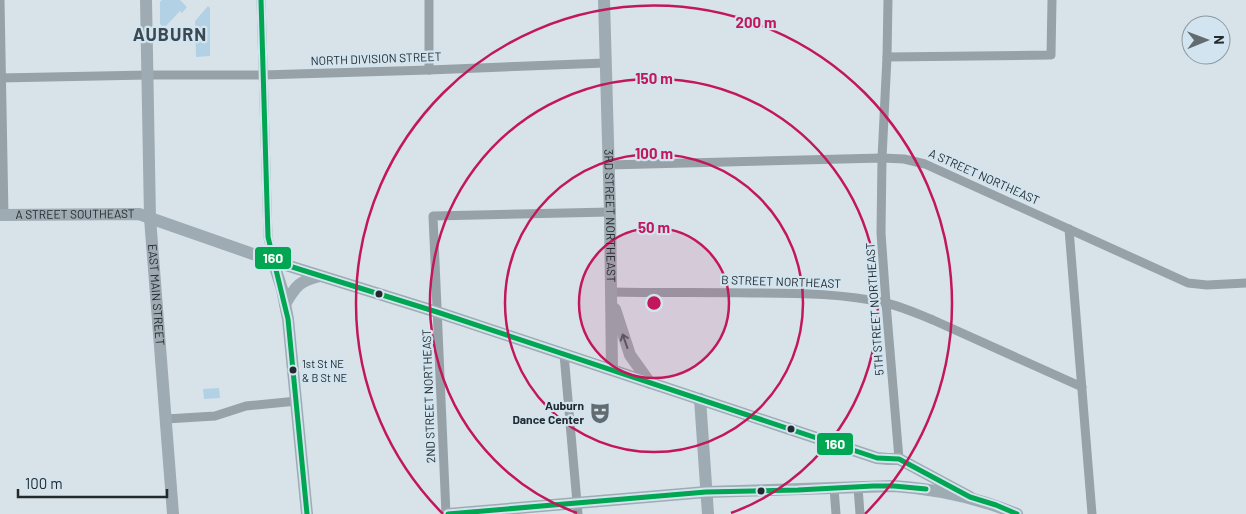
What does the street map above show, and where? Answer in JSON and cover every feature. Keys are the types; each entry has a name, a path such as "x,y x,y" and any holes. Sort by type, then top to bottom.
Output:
{"main road":[{"name":"EAST MAIN STREET","path":"146,0 150,218 173,514"},
{"name":"3RD STREET NORTHEAST","path":"604,0 612,369"},
{"name":"A STREET SOUTHEAST","path":"2,215 139,214 273,261 612,369 877,458 899,459"},
{"path":"273,261 288,319 307,514"},
{"path":"285,304 298,285 320,276"},
{"path":"611,292 619,324 630,355 650,383"},
{"path":"700,399 708,514"},
{"path":"899,459 996,510 1017,514"},
{"path":"447,514 577,509 706,492 858,487 894,486 919,488 970,497"}],"street":[{"path":"0,0 2,215"},
{"path":"261,0 268,237 273,261"},
{"path":"428,0 429,70"},
{"name":"5TH STREET NORTHEAST","path":"888,0 881,233 899,459"},
{"path":"887,57 1051,55 1052,0"},
{"name":"NORTH DIVISION STREET","path":"1,78 262,75 605,63"},
{"name":"A STREET NORTHEAST","path":"608,165 904,159 925,164 1188,283 1207,286 1246,282"},
{"name":"2ND STREET NORTHEAST","path":"447,514 433,216 610,212"},
{"path":"1069,229 1092,514"},
{"name":"B STREET NORTHEAST","path":"611,292 800,294 886,303 934,320 1082,387"},
{"path":"564,354 577,509"},
{"path":"166,420 215,416 246,406 297,401"},
{"path":"858,487 860,514"},
{"path":"834,488 836,514"}],"shaded area":[{"path":"162,0 180,0 187,7 182,13 180,11 164,28 160,24 160,2"},
{"path":"208,6 210,8 210,56 196,57 195,21"},
{"path":"219,388 220,398 204,399 203,389"}],"transit line":[{"name":"160","path":"261,0 268,237 288,319 307,514"},
{"name":"160","path":"273,261 437,312 877,458 899,459 970,497 1017,514"},
{"name":"160","path":"448,514 706,492 873,486 926,489"}],"place":[{"name":"1st St NE & B St NE","path":"293,370"},
{"name":"Auburn Dance Center","path":"600,413"}],"district":[{"name":"AUBURN","path":"170,35"}]}
